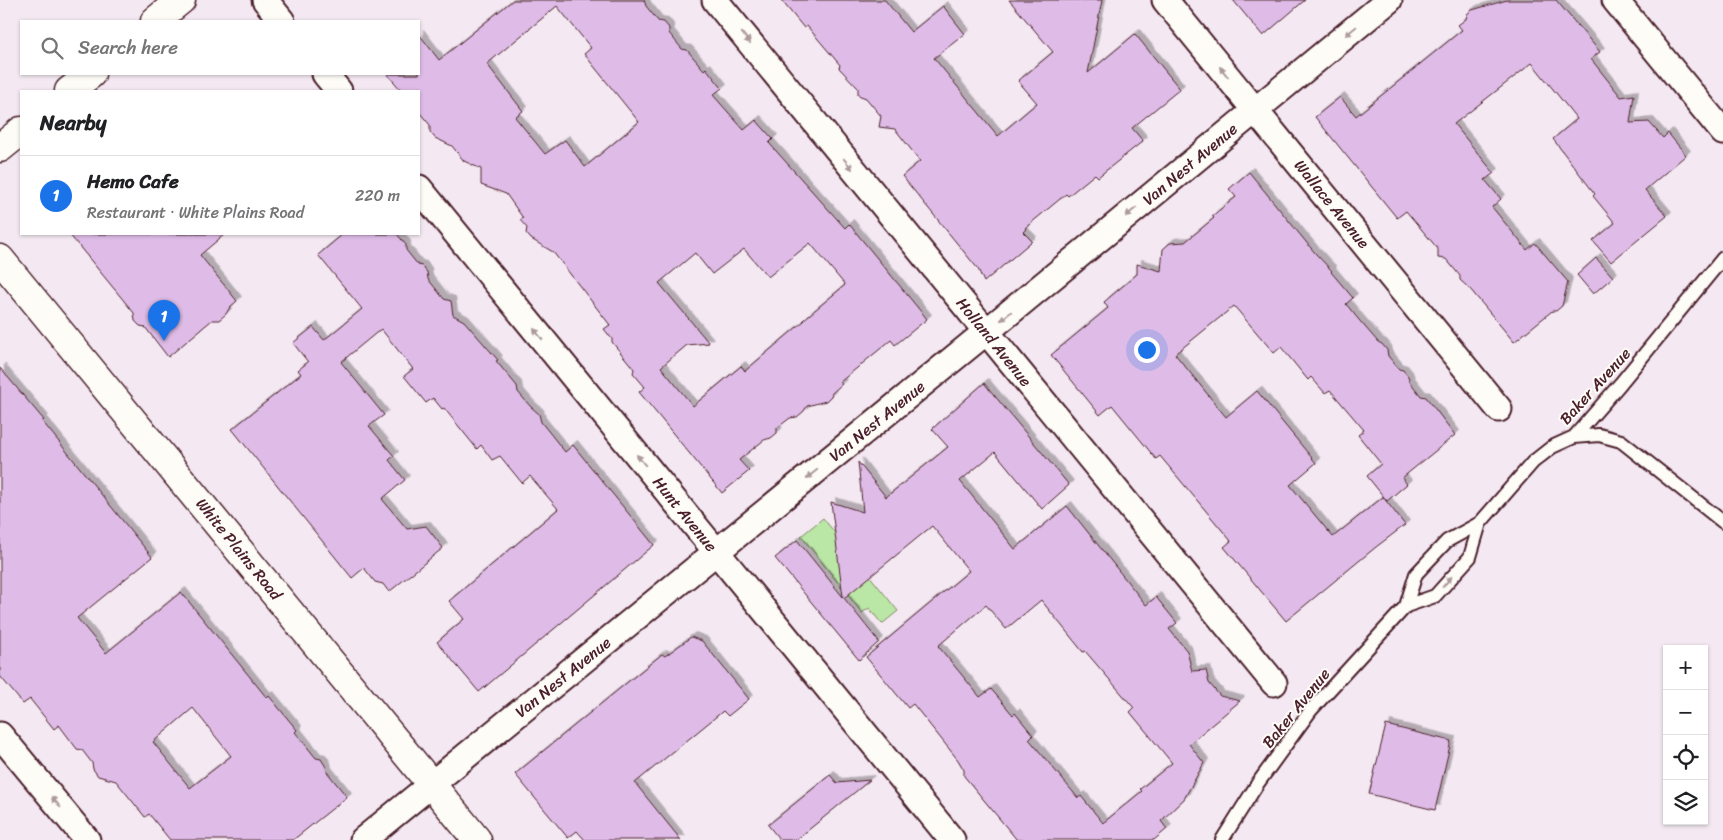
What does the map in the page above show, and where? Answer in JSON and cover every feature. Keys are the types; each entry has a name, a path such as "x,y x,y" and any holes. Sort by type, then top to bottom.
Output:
{"main road":[{"path":"156,20 181,0"},
{"path":"71,90 90,75"},
{"path":"0,148 20,131"},
{"name":"White Plains Road","path":"0,259 477,840"}],"street":[{"path":"265,0 281,20"},
{"name":"Holland Avenue","path":"715,0 1274,683"},
{"name":"Wallace Avenue","path":"1165,0 1499,409"},
{"name":"Van Nest Avenue","path":"363,840 986,332 1389,0"},
{"path":"1615,0 1723,132"},
{"path":"326,75 339,90"},
{"name":"Hunt Avenue","path":"420,189 952,840"},
{"path":"0,735 87,840"}],"lane":[{"name":"Baker Avenue","path":"1222,840 1258,783 1311,710 1406,606 1416,574 1447,541 1480,523 1533,462 1552,447 1574,437 1632,370 1723,258"},
{"path":"1574,437 1599,435 1621,441 1723,522"},
{"name":"Baker Avenue","path":"1406,606 1435,596 1470,557 1480,523"}],"green space":[{"path":"823,518 898,611 882,624 869,608 862,613 801,536"}],"building":[{"path":"513,0 644,0 646,6 658,21 664,22 669,28 669,33 682,49 687,50 704,70 706,68 722,88 713,95 744,130 756,120 773,139 769,143 845,228 849,224 927,319 895,345 891,340 840,382 842,384 826,401 807,406 797,417 790,418 777,428 777,433 771,438 764,440 739,460 749,471 722,493 639,392 645,387 633,373 634,369 604,329 610,325 553,252 531,239 526,233 527,228 520,220 523,218 506,194 481,185 481,169 464,161 452,146 435,138 430,132 430,125 420,113 420,90 401,90 388,75 420,75 420,35 439,60","holes":["557,6 591,48 584,54 639,122 585,167 565,140 545,154 515,117 523,111 487,64","810,243 845,285 745,371 741,366 693,406 661,367 687,345 709,343 659,283 695,253 712,274 744,249 768,277"]},
{"path":"781,0 885,0 911,32 943,6 965,34 934,58 998,136 1037,103 1018,81 1053,52 1009,0 1102,0 1088,73 1135,34 1180,89 1132,128 1143,141 1098,177 1095,174 1068,196 1066,194 1025,228 1023,232 1032,241 984,282 978,269 902,176 920,161 895,129 879,127 881,116 866,98 858,95 858,88 839,68 840,65 807,26 804,28"},
{"path":"1233,0 1305,0 1263,36"},
{"path":"1507,0 1556,0 1600,52 1591,59 1621,97 1634,95 1630,123 1649,122 1663,138 1668,133 1686,155 1645,190 1667,216 1611,262 1593,241 1615,223 1593,196 1595,194 1553,139 1577,119 1532,63 1454,124 1494,173 1485,180 1501,199 1492,207 1527,250 1535,243 1568,282 1562,306 1556,311 1552,311 1514,342 1470,289 1460,280 1460,276 1446,259 1438,258 1438,249 1406,211 1397,218 1315,117 1340,97 1356,116 1462,30 1458,25 1466,19 1467,14 1472,10"},
{"path":"1249,172 1353,298 1346,304 1387,350 1388,356 1408,376 1410,382 1421,396 1426,397 1455,435 1402,478 1407,484 1387,501 1367,476 1381,464 1358,435 1364,430 1330,390 1325,393 1311,377 1308,380 1281,347 1274,353 1234,306 1175,354 1226,417 1257,391 1316,463 1290,485 1333,537 1383,497 1405,525 1286,621 1224,547 1231,541 1160,456 1156,459 1112,405 1100,415 1051,355 1108,308 1104,302 1137,274 1137,264 1161,271 1163,249 1170,243 1185,242 1214,218 1212,216 1236,197 1229,189"},
{"path":"70,235 224,235 200,255 237,301 226,314 219,320 212,320 168,357 145,327 140,326 135,321 134,313"},
{"path":"342,235 398,235 406,245 406,250 418,265 422,266 427,272 428,279 444,299 451,301 453,315 464,321 498,360 496,361 517,386 518,392 539,414 541,422 565,452 573,445 654,545 479,692 437,642 464,619 449,601 558,509 530,476 522,483 500,456 492,460 481,445 477,449 444,408 442,409 433,398 426,403 404,376 413,369 381,329 341,362 384,415 369,426 394,456 389,460 405,480 382,499 407,529 426,526 443,548 389,592 383,584 375,582 364,568 352,578 232,429 301,374 298,370 308,362 293,343 313,327 324,340 362,309 318,255"},
{"path":"1596,258 1613,277 1593,294 1577,275"},
{"path":"0,368 44,420 42,421 152,557 77,618 106,653 181,592 267,698 269,696 297,730 295,732 316,758 321,759 327,772 347,797 293,840 170,840 149,814 145,817 116,781 98,776 93,769 92,763 82,750 77,749 59,725 54,729 30,699 23,704 0,676","holes":["193,708 231,756 190,788 153,742"]},
{"path":"984,383 1069,485 1042,509 995,452 960,481 1015,549 1067,506 1146,605 1156,597 1177,623 1169,629 1187,651 1192,671 1206,670 1209,683 1220,696 1240,701 1189,744 1204,763 1184,799 1161,821 1167,829 1154,840 1017,840 964,776 964,770 958,760 913,704 908,708 866,657 969,571 932,526 844,598 879,642 859,660 775,558 797,540 843,597 831,502 863,512 858,462 886,497 948,447 932,429","holes":["1041,600 1083,652 1085,651 1134,708 1130,712 1172,763 1103,823 1081,796 1078,798 1029,739 1033,735 1015,713 1013,715 991,689 980,697 938,646 986,605 1006,629"]},
{"path":"691,637 702,641 749,699 728,716 723,711 635,783 681,840 585,840 577,831 568,838 515,774 662,654 665,656"},
{"path":"1386,725 1451,741 1435,810 1369,794"},
{"path":"830,775 837,783 870,780 796,840 780,840 768,825"}],"place":[{"name":"Hemo Cafe","path":"164,341"}]}
